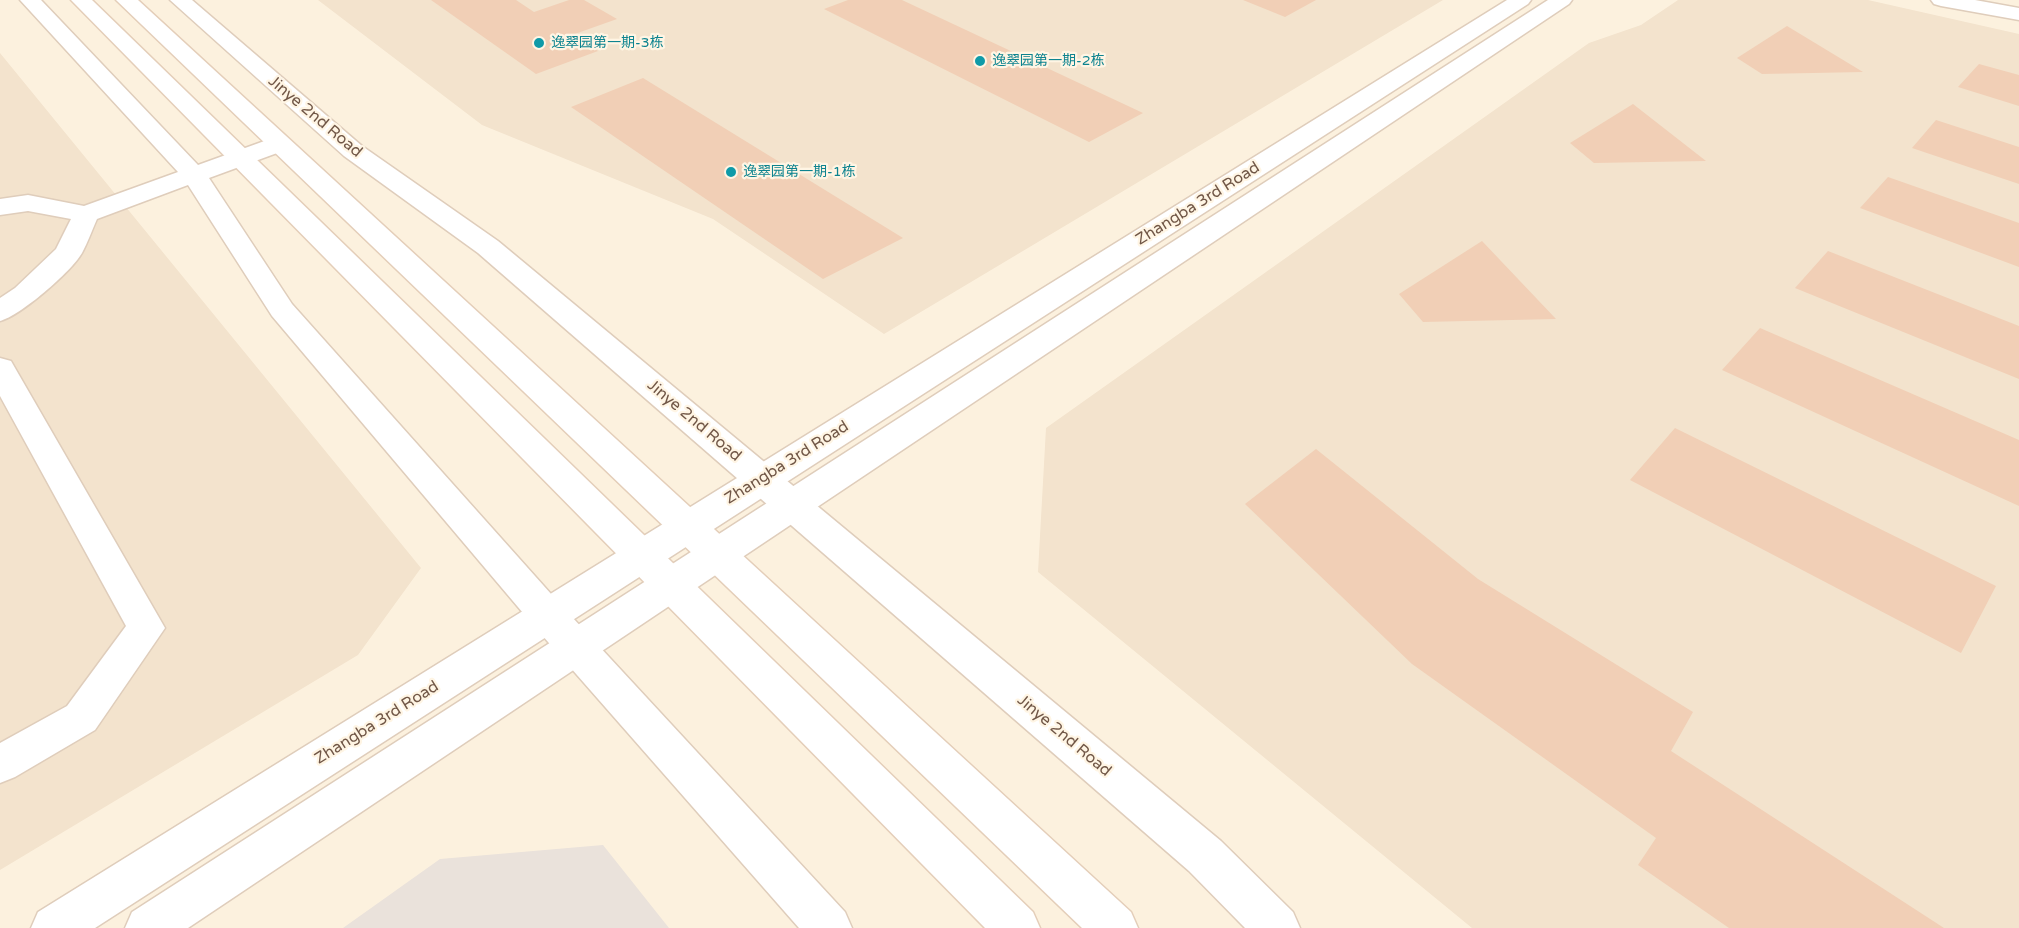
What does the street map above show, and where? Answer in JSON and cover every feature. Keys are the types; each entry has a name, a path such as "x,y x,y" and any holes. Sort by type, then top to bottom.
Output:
{"street":[{"path":"30,0 194,175 282,310 548,615 829,928"},
{"path":"81,0 1017,928"},
{"path":"126,0 1114,928"},
{"name":"Jinye 2nd Road","path":"180,0 353,151 488,247 1205,856 1277,928"},
{"name":"Zhangba 3rd Road","path":"54,928 1521,0"},
{"name":"Zhangba 3rd Road","path":"148,928 1562,0"},
{"path":"1941,0 2019,13"},
{"path":"1977,0 2019,13"},
{"path":"0,207 28,203 86,214 279,144"},
{"path":"0,312 25,294 68,253 86,214"},
{"path":"0,368 146,628 81,718 0,764"}],"shaded area":[{"path":"318,0 1443,0 884,334 713,219 482,125"},
{"path":"1678,0 1868,0 2019,34 2019,928 1472,928 1038,572 1046,428 1589,43 1641,25"},
{"path":"0,53 421,568 358,655 0,870"},
{"path":"603,845 669,928 343,928 440,859"}],"building":[{"name":"逸翠园第一期-3栋","path":"431,0 516,0 534,12 569,0 584,0 617,19 572,35 598,51 536,74"},
{"name":"逸翠园第一期-2栋","path":"848,0 902,0 1143,113 1089,142 824,9"},
{"path":"1243,0 1316,0 1285,17"},
{"path":"1787,26 1863,72 1762,74 1737,58"},
{"path":"1979,64 2019,75 2019,106 1958,87"},
{"name":"逸翠园第一期-1栋","path":"643,78 903,238 823,279 571,107"},
{"path":"1633,104 1706,161 1594,163 1570,143"},
{"path":"1936,120 2019,147 2019,184 1912,148"},
{"path":"1888,177 2019,223 2019,267 1860,208"},
{"path":"1482,241 1556,319 1423,322 1399,294"},
{"path":"1828,251 2019,326 2019,379 1795,288"},
{"path":"1760,328 2019,440 2019,506 1722,370"},
{"path":"1675,428 1996,586 1961,653 1630,480"},
{"path":"1316,449 1478,579 1693,712 1671,751 1944,928 1729,928 1638,865 1656,838 1412,664 1245,504"}],"place":[{"name":"逸翠园第一期-3栋","path":"539,43"},
{"name":"逸翠园第一期-2栋","path":"980,61"},
{"name":"逸翠园第一期-1栋","path":"731,172"}]}
